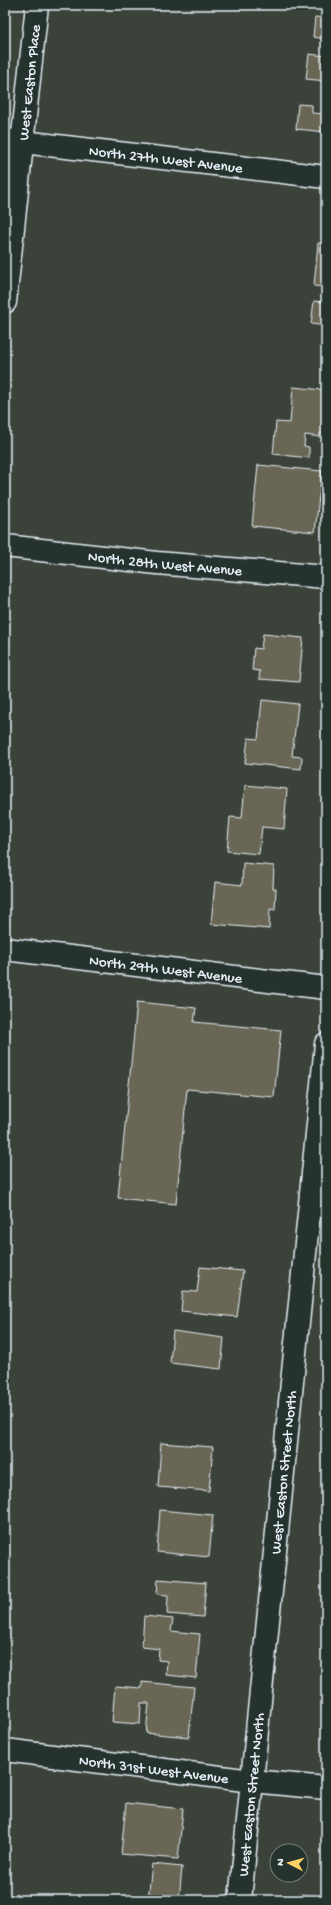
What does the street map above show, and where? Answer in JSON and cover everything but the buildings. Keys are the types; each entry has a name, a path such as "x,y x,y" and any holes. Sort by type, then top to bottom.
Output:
{"street":[{"name":"West Easton Place","path":"5,302 14,141 37,5"},
{"name":"North 27th West Avenue","path":"14,141 326,177"},
{"name":"North 28th West Avenue","path":"5,546 158,563 326,577"},
{"name":"North 29th West Avenue","path":"5,949 326,988"},
{"name":"West Easton Street North","path":"240,1900 326,1044"},
{"name":"North 31st West Avenue","path":"5,1750 252,1781 326,1788"}]}
